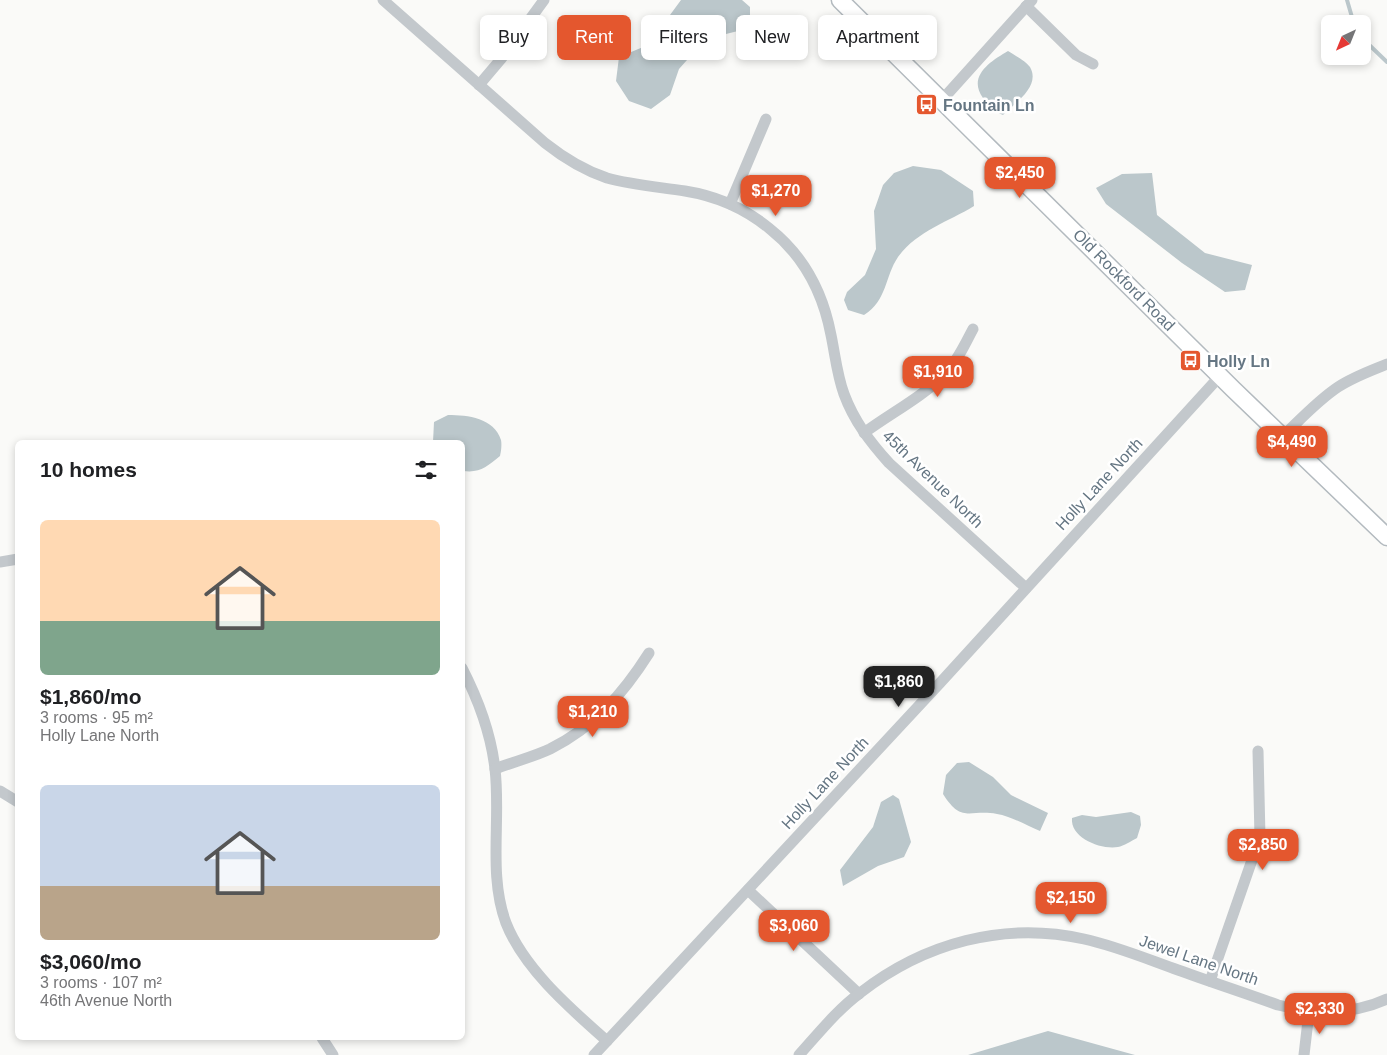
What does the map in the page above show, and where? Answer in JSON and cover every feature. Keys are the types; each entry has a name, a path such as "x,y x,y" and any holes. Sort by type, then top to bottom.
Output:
{"street":[{"name":"45th Avenue North","path":"383,0 564,158 584,169 630,183 687,191 730,204 746,211 771,229 793,251 811,277 824,304 843,393 864,433 889,463 1026,588"},
{"path":"479,85 501,59 544,0"},
{"name":"Old Rockford Road","path":"840,0 1282,437 1387,538"},
{"path":"942,100 1029,3 1076,55 1093,64"},
{"path":"730,204 766,119"},
{"path":"864,433 926,391 946,373 962,352 973,329"},
{"path":"1282,437 1338,387 1360,375 1387,364"},
{"name":"Holly Lane North","path":"594,1055 1220,376"},
{"path":"0,562 15,560"},
{"path":"495,769 549,749 580,732 610,706 632,681 650,653"},
{"path":"465,675 488,731 495,769 497,889 506,924 526,959 569,1006 607,1041"},
{"path":"1210,981 1260,837 1258,751"},
{"path":"0,790 15,800"},
{"path":"748,890 859,994"},
{"name":"Jewel Lane North","path":"799,1055 859,994 890,971 951,943 984,936 1018,932 1052,934 1083,939 1113,947 1278,1005 1309,1012 1352,1010 1387,999"},
{"path":"1304,1055 1309,1012"},
{"path":"323,1040 333,1055"}],"shaded area":[{"path":"681,0 742,0 750,7 750,15 736,15 736,32 726,34 726,15 670,15"},
{"path":"641,48 641,60 687,60 679,69 670,95 651,109 629,101 616,81 619,60 631,60 631,52"},
{"path":"1008,51 1023,60 1030,67 1032,81 1020,100 1003,115 994,110 985,101 979,90 978,83 979,76 988,64"},
{"path":"913,166 941,170 973,191 974,206 933,228 914,240 906,248 894,264 881,296 872,309 864,315 848,310 844,300 847,292 865,275 876,249 874,211 883,185 894,173"},
{"path":"1152,173 1157,215 1205,253 1252,265 1245,290 1225,292 1182,263 1106,204 1096,188 1122,174"},
{"path":"448,415 472,417 486,422 498,433 501,440 500,456 479,470 465,471 465,440 433,440 434,422"},
{"path":"969,762 993,777 1011,795 1048,813 1040,831 1002,815 967,813 956,809 943,794 946,775 957,763"},
{"path":"893,795 899,799 911,842 904,857 878,866 843,886 840,870 873,827 881,802"},
{"path":"1131,812 1140,816 1141,825 1137,838 1118,847 1103,847 1088,841 1081,837 1073,825 1072,818 1082,815 1096,817"},
{"path":"1048,1031 1135,1055 968,1055"}],"waterway":[{"path":"1347,0 1351,15"},
{"path":"1371,47 1387,62"}],"place":[{"name":"Fountain Ln","path":"927,105"},
{"name":"Holly Ln","path":"1191,361"}]}
